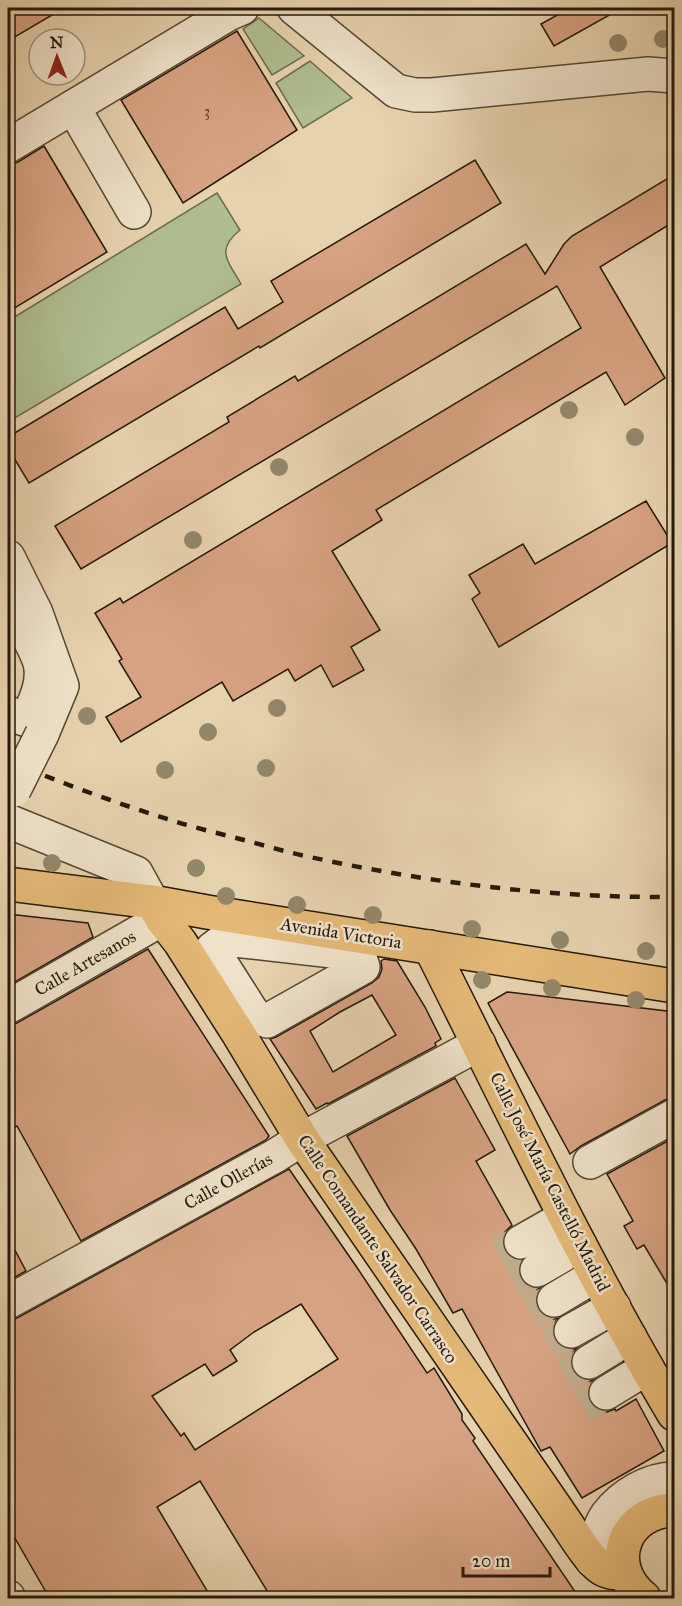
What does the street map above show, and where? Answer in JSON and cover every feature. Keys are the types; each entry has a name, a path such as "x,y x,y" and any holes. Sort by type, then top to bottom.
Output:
{"main road":[{"name":"Avenida Victoria","path":"8,884 157,910 207,912 669,983"},
{"name":"Calle Comandante Salvador Carrasco","path":"157,910 238,1033 302,1139 592,1560 638,1592"},
{"name":"Calle José María Castelló Madrid","path":"430,947 596,1275 675,1414"},
{"path":"638,1592 622,1558 625,1543 632,1529 644,1518 657,1511 675,1510"}],"street":[{"path":"8,146 228,14 242,8"},
{"path":"294,8 396,91 432,95 648,74 675,76"},
{"path":"73,107 135,212"},
{"path":"8,557 36,613 62,686 10,804 136,873 157,910"},
{"path":"8,623 17,616 37,655 42,678 27,720 8,713"},
{"name":"Calle Artesanos","path":"8,1007 157,910"},
{"name":"Calle Ollerías","path":"8,1302 479,1044"},
{"path":"590,1162 675,1116"},
{"path":"521,1242 573,1231"},
{"path":"537,1270 573,1231"},
{"path":"554,1300 596,1275"},
{"path":"572,1331 614,1307"},
{"path":"589,1362 630,1337"},
{"path":"606,1393 647,1368"},
{"path":"592,1560 598,1534 606,1516 618,1503 633,1491 648,1484 664,1479 675,1479"}],"green space":[{"path":"259,18 304,56 272,75 243,29"},
{"path":"310,61 352,98 303,128 276,83"},
{"path":"217,193 240,230 228,244 226,256 241,284 8,422 8,321"}],"building":[{"path":"8,8 64,8 32,27 27,27 27,30 8,41"},
{"path":"570,8 622,8 554,46 541,24"},
{"path":"237,31 297,130 183,203 121,100"},
{"path":"44,146 107,252 8,312 8,165 18,162"},
{"path":"475,160 501,203 29,483 8,448 8,437 225,307 238,329 283,302 271,281"},
{"path":"675,174 675,221 600,267 665,378 625,405 606,372 376,510 382,520 332,551 380,630 351,647 364,670 333,687 321,665 295,681 288,669 233,701 222,682 121,742 106,717 141,697 119,661 122,659 95,613 120,598 123,603 581,328 557,286 81,569 55,526 229,422 227,417 295,376 298,381 526,244 545,274 564,244 572,236"},
{"path":"646,501 672,543 499,647 472,599 480,593 469,575 523,544 535,564"},
{"path":"8,914 88,923 93,937 8,986"},
{"path":"148,949 269,1136 266,1140 81,1241 17,1126 8,1131 8,1026"},
{"path":"384,959 397,961 441,1039 435,1043 436,1046 316,1109 270,1039 372,983 379,977 382,969 381,961","holes":["372,995 396,1035 333,1072 310,1031"]},
{"path":"507,992 675,1012 675,1097 665,1100 570,1154 488,1003"},
{"path":"455,1078 495,1150 476,1161 512,1225 505,1232 502,1241 505,1252 521,1261 518,1271 521,1280 528,1286 540,1288 535,1300 538,1310 545,1317 559,1318 552,1330 555,1341 570,1350 577,1348 572,1354 570,1363 573,1372 580,1378 594,1380 589,1385 587,1393 590,1403 598,1410 607,1412 615,1409 616,1411 636,1399 664,1451 582,1498 550,1447 541,1451 462,1309 453,1313 347,1136"},
{"path":"675,1137 675,1297 644,1245 637,1249 624,1226 633,1221 607,1174"},
{"path":"289,1169 427,1373 434,1368 462,1414 462,1420 475,1438 473,1441 580,1599 272,1599 200,1481 157,1507 212,1599 50,1599 8,1526 8,1321","holes":["301,1304 338,1359 195,1450 184,1433 181,1436 152,1396 205,1364 213,1376 237,1361 230,1350 254,1332"]},
{"path":"8,1237 26,1271 8,1281"}],"tunnel":[{"path":"498,1254 521,1242"},
{"path":"514,1283 537,1270"},
{"path":"531,1312 554,1300"},
{"path":"549,1345 571,1331"},
{"path":"565,1376 589,1362"},
{"path":"582,1406 606,1393"}],"railway":[{"path":"8,761 90,793 182,824 292,853 355,866 446,881 537,892 674,897"}]}
